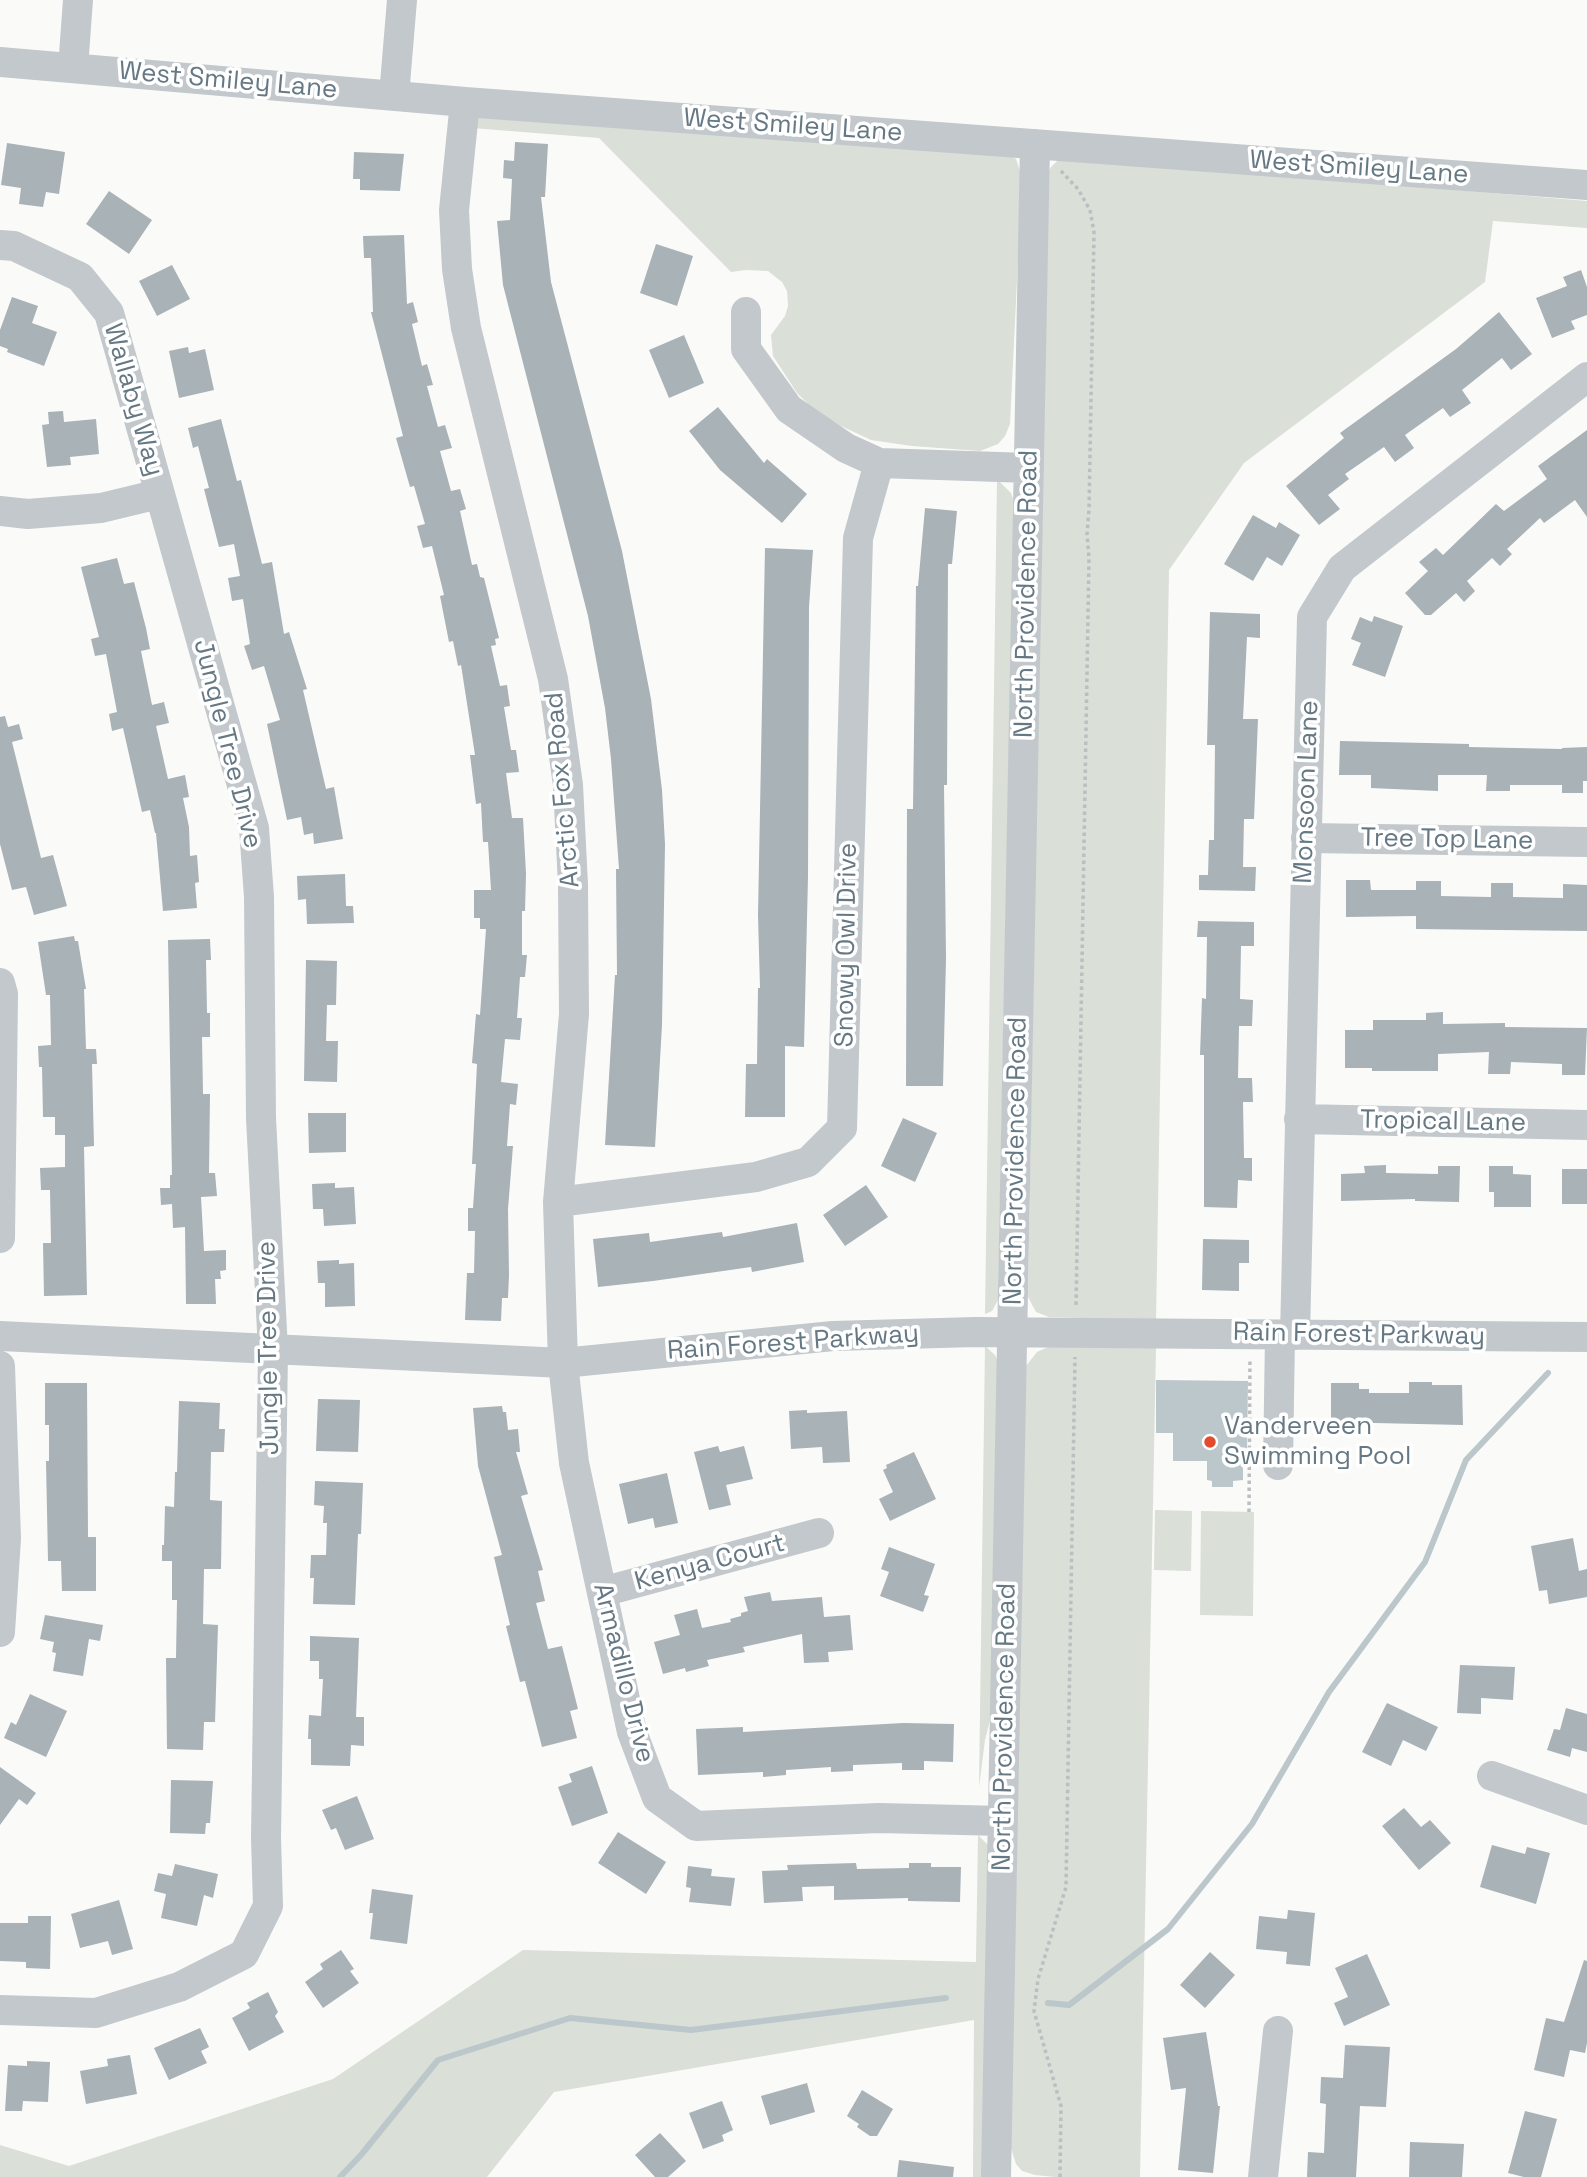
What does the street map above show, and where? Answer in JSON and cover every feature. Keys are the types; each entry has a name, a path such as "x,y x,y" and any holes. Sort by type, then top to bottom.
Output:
{"street":[{"path":"73,68 78,0"},
{"path":"394,96 402,0"},
{"name":"West Smiley Lane","path":"0,62 465,102 1587,185"},
{"name":"Arctic Fox Road","path":"465,102 454,210 457,269 466,328 553,679 568,785 573,886 574,1014 558,1202 563,1363"},
{"name":"North Providence Road","path":"996,2177 1035,144"},
{"name":"Wallaby Way","path":"0,245 14,246 80,277 109,313 159,494"},
{"path":"746,312 746,349 789,409 846,448 879,463 1029,468"},
{"name":"Monsoon Lane","path":"1278,1465 1288,1335 1299,1119 1312,617 1342,568 1587,377"},
{"name":"Snowy Owl Drive","path":"558,1202 756,1177 808,1162 842,1128 858,538 879,463"},
{"path":"0,511 28,514 101,508 159,494"},
{"name":"Jungle Tree Drive","path":"0,2010 96,2013 179,1987 244,1954 268,1906 265,1838 273,1350 261,1118 259,897 254,828 159,494"},
{"name":"Tree Top Lane","path":"1306,838 1587,842"},
{"path":"0,983 3,995 0,1238"},
{"name":"Tropical Lane","path":"1299,1119 1587,1125"},
{"name":"Rain Forest Parkway","path":"0,1336 563,1363 833,1336 1012,1333 1587,1337"},
{"name":"Armadillo Drive","path":"563,1363 574,1463 632,1732 657,1798 696,1826 879,1818 1003,1821"},
{"path":"0,1366 6,1538 0,1632"},
{"name":"Kenya Court","path":"602,1592 819,1533"},
{"path":"1492,1776 1587,1810"},
{"path":"1263,2177 1278,2031"}],"path":[{"path":"1035,144 1078,189 1090,210 1094,232 1076,1314"},
{"path":"1060,2177 1061,2106 1034,2011 1038,1979 1066,1887 1075,1352"},
{"path":"1249,1512 1250,1353"}],"shaded area":[{"path":"481,116 1004,152 1016,159 1022,177 1010,424 1005,436 998,444 980,451 871,440 839,425 813,409 797,393 773,356 771,335 785,316 788,306 787,291 782,282 768,271 731,272 599,138 472,128 475,120"},
{"path":"1061,157 1587,201 1587,228 1493,221 1485,282 1244,463 1169,570 1156,1320 1049,1317 1036,1312 1028,1297 1047,174"},
{"path":"997,479 1011,493 1014,502 998,1300 992,1311 985,1314"},
{"path":"1055,1344 1156,1347 1140,2177 1035,2175 1022,2171 1016,2164 1010,2145 1026,1366 1037,1352"},
{"path":"985,1346 998,1362 993,1708 985,1740 979,1787"},
{"name":"Vanderveen Swimming Pool","path":"1156,1380 1248,1381 1247,1450 1243,1451 1243,1480 1233,1481 1233,1487 1212,1487 1212,1481 1207,1480 1207,1461 1173,1461 1173,1433 1156,1433"},
{"path":"1155,1510 1192,1511 1191,1571 1154,1570"},
{"path":"1201,1511 1254,1512 1253,1616 1200,1615"},
{"path":"978,1835 990,1851 986,2177 973,2177 974,2020 554,2092 487,2177 0,2177 0,2145 69,2166 333,2079 523,1950 976,1962"}],"building":[{"path":"515,142 548,144 545,197 541,197 551,282 622,551 651,699 662,790 665,844 662,1025 655,1147 605,1145 617,975 616,869 619,869 611,759 605,708 588,616 503,285 497,221 510,220 512,179 503,178 504,160 514,161"},
{"path":"7,143 65,152 59,194 46,192 43,207 19,204 21,188 1,185"},
{"path":"354,152 404,154 400,191 360,190 360,179 353,179"},
{"path":"109,191 152,220 129,254 86,224"},
{"path":"404,235 407,304 413,302 418,322 412,324 422,366 427,364 433,385 427,386 438,427 445,425 452,448 440,451 451,491 460,489 466,509 460,511 472,565 477,564 480,577 484,578 499,638 495,639 496,645 491,646 500,686 507,685 510,706 504,707 511,750 516,750 519,772 506,773 512,818 523,818 526,874 525,911 522,911 522,955 527,955 525,977 520,977 517,1018 522,1018 520,1040 505,1039 501,1082 518,1084 516,1105 510,1104 507,1146 513,1146 508,1209 509,1275 508,1298 502,1298 501,1321 465,1320 467,1273 474,1273 475,1231 468,1231 468,1208 473,1208 476,1164 472,1164 477,1064 472,1063 476,1014 480,1015 486,929 480,929 480,918 474,918 474,890 491,890 488,842 483,842 481,803 476,804 470,755 475,755 461,665 458,666 453,641 449,642 440,596 444,595 432,546 423,548 417,526 425,524 414,486 410,487 396,438 403,436 371,312 371,258 364,258 363,236"},
{"path":"656,244 693,256 677,306 640,293"},
{"path":"172,265 190,299 157,316 139,281"},
{"path":"1581,270 1587,287 1587,315 1571,321 1575,329 1552,338 1536,298 1567,286 1563,277"},
{"path":"12,297 38,306 32,323 57,332 44,366 7,352 8,349 0,346 0,330"},
{"path":"1499,312 1532,354 1511,370 1502,358 1462,390 1471,403 1450,417 1443,408 1405,435 1414,448 1395,462 1384,447 1345,474 1349,479 1328,495 1340,509 1319,525 1286,486 1344,438 1340,433 1456,349"},
{"path":"684,335 704,383 669,398 649,350"},
{"path":"188,347 189,353 205,349 214,390 179,398 169,351"},
{"path":"718,407 764,463 767,459 807,494 782,523 720,470 689,431"},
{"path":"63,411 64,422 96,419 99,454 70,457 71,465 47,467 42,425 49,424 48,412"},
{"path":"221,419 237,481 241,480 262,564 272,562 284,634 289,632 307,689 303,690 326,789 334,787 343,839 314,844 313,833 304,835 301,817 287,820 267,724 280,720 264,666 252,670 244,646 250,644 243,599 232,601 228,578 240,576 234,544 219,547 204,489 209,488 198,446 193,448 188,428"},
{"path":"1587,430 1587,517 1575,500 1544,523 1540,518 1507,549 1512,554 1500,566 1492,558 1467,581 1475,591 1464,602 1456,593 1431,615 1425,615 1405,593 1428,571 1419,562 1436,548 1443,555 1496,504 1504,511 1547,479 1538,466"},
{"path":"925,508 957,511 952,564 948,564 943,1086 906,1086 907,809 913,809 916,586"},
{"path":"1253,515 1276,528 1279,522 1300,535 1282,566 1267,557 1253,581 1224,564"},
{"path":"765,548 813,550 809,607 804,1047 785,1046 785,1117 745,1117 746,1064 757,1064 760,988 758,915"},
{"path":"117,558 124,584 134,582 146,628 150,649 141,651 152,705 164,702 169,723 156,726 168,779 185,775 189,797 183,798 189,827 190,856 197,855 197,908 163,911 156,833 150,810 142,812 123,728 112,731 109,714 117,712 106,654 95,656 91,639 99,637 81,567"},
{"path":"1210,612 1260,614 1260,638 1247,637 1243,719 1258,719 1254,819 1244,819 1243,867 1256,867 1255,891 1199,890 1199,875 1208,875 1209,840 1214,840 1215,745 1207,745"},
{"path":"1374,616 1403,626 1385,677 1352,665 1361,643 1351,639 1360,617 1372,622"},
{"path":"5,716 8,727 19,724 23,739 12,742 41,858 53,855 67,906 34,915 26,887 12,890 0,844 0,717"},
{"path":"1340,741 1469,744 1469,747 1587,747 1587,781 1583,781 1583,793 1562,793 1562,785 1510,785 1510,791 1486,791 1487,775 1438,775 1438,791 1371,788 1371,775 1339,775"},
{"path":"345,874 346,906 353,906 354,923 307,924 306,899 298,900 297,876"},
{"path":"1346,880 1370,880 1371,890 1416,890 1416,881 1441,881 1441,896 1491,897 1491,883 1513,883 1513,897 1563,898 1563,884 1587,885 1587,931 1416,929 1416,916 1346,917"},
{"path":"1198,921 1254,922 1254,946 1241,946 1240,999 1253,1000 1252,1026 1239,1026 1238,1078 1252,1078 1253,1102 1243,1102 1244,1158 1252,1158 1252,1181 1238,1180 1237,1208 1204,1207 1204,1055 1200,1055 1202,998 1206,999 1207,937 1197,937"},
{"path":"74,936 75,941 78,941 86,989 86,1049 96,1049 97,1064 92,1064 94,1146 84,1147 87,1295 44,1296 43,1243 51,1243 50,1190 41,1190 40,1168 65,1167 65,1135 55,1135 55,1117 43,1117 42,1067 39,1067 38,1046 51,1045 50,995 46,995 38,942"},
{"path":"210,939 211,960 206,960 210,1037 202,1037 203,1094 210,1094 209,1173 215,1173 217,1196 201,1197 204,1251 226,1250 226,1270 220,1271 221,1279 215,1279 216,1304 186,1304 185,1227 173,1228 172,1204 161,1205 160,1188 170,1188 172,1175 168,940"},
{"path":"306,960 337,961 336,1005 327,1005 326,1041 338,1041 337,1082 304,1081"},
{"path":"1443,1012 1443,1024 1505,1023 1505,1027 1587,1028 1585,1075 1562,1075 1562,1064 1511,1062 1510,1074 1488,1074 1489,1052 1438,1054 1438,1071 1372,1071 1372,1068 1345,1068 1345,1030 1373,1030 1373,1020 1426,1020 1426,1013"},
{"path":"308,1113 346,1113 346,1152 309,1153"},
{"path":"903,1118 937,1133 915,1182 881,1166"},
{"path":"1386,1165 1386,1173 1438,1174 1438,1166 1460,1166 1459,1202 1415,1199 1341,1201 1341,1174 1365,1173 1364,1166"},
{"path":"1489,1166 1513,1166 1513,1174 1531,1175 1531,1207 1494,1207 1494,1192 1489,1192"},
{"path":"1562,1169 1587,1169 1587,1204 1562,1204"},
{"path":"335,1183 335,1188 354,1187 356,1224 324,1226 323,1209 313,1209 312,1184"},
{"path":"866,1185 888,1217 845,1246 823,1215"},
{"path":"797,1223 804,1262 752,1272 751,1267 598,1287 593,1239 649,1233 650,1242 722,1232 723,1237"},
{"path":"1203,1239 1249,1240 1249,1263 1239,1263 1239,1291 1202,1290"},
{"path":"339,1260 339,1264 354,1263 355,1306 325,1307 325,1283 318,1283 317,1261"},
{"path":"1409,1382 1462,1385 1463,1425 1331,1422 1331,1383 1359,1383 1359,1389 1369,1389 1369,1393 1409,1393"},
{"path":"45,1383 87,1383 88,1537 96,1537 96,1591 62,1591 61,1561 48,1561 46,1461 49,1461 49,1425 45,1425"},
{"path":"318,1399 360,1400 358,1452 316,1451"},
{"path":"179,1401 220,1403 219,1429 225,1429 224,1452 211,1452 210,1500 222,1501 221,1569 204,1569 203,1624 218,1625 215,1722 204,1722 203,1750 167,1749 166,1658 176,1658 177,1600 172,1600 172,1561 162,1561 162,1545 165,1506 174,1507"},
{"path":"502,1406 503,1412 506,1412 508,1430 518,1429 520,1452 516,1452 528,1494 521,1496 543,1570 538,1571 545,1601 536,1603 548,1649 562,1646 578,1709 570,1711 577,1738 542,1747 525,1681 520,1682 506,1626 510,1625 494,1557 502,1555 478,1466 473,1408"},
{"path":"807,1410 807,1413 847,1411 850,1462 823,1463 822,1447 791,1449 789,1411"},
{"path":"718,1446 720,1452 744,1446 753,1479 726,1485 731,1505 709,1510 694,1452"},
{"path":"914,1452 936,1499 890,1521 879,1499 893,1492 883,1470 887,1468 886,1465"},
{"path":"667,1473 678,1523 655,1528 653,1518 628,1524 619,1484"},
{"path":"315,1481 363,1483 355,1605 313,1604 311,1555 326,1555 327,1523 323,1523 324,1506 314,1505"},
{"path":"1573,1538 1579,1571 1587,1569 1587,1597 1549,1604 1547,1590 1539,1591 1531,1546"},
{"path":"889,1547 935,1564 924,1595 929,1596 923,1612 880,1596 889,1572 881,1569"},
{"path":"770,1592 772,1601 822,1597 824,1617 850,1615 853,1650 828,1652 829,1662 804,1663 802,1634 743,1647 745,1652 707,1660 709,1666 686,1672 685,1668 663,1674 654,1642 680,1635 674,1615 697,1609 702,1628 731,1622 730,1619 748,1611 744,1597"},
{"path":"45,1615 103,1625 100,1641 89,1639 83,1676 53,1671 56,1653 52,1652 54,1642 40,1639"},
{"path":"310,1636 359,1638 356,1717 364,1717 364,1746 351,1745 350,1766 311,1765 309,1715 321,1716 323,1679 319,1679 319,1661 310,1661"},
{"path":"1460,1665 1515,1667 1513,1700 1481,1698 1481,1714 1457,1713"},
{"path":"30,1694 67,1711 46,1757 4,1738 11,1722 16,1725"},
{"path":"1387,1703 1438,1727 1426,1751 1403,1740 1391,1766 1362,1752"},
{"path":"1566,1708 1587,1714 1587,1752 1572,1748 1570,1757 1547,1750 1554,1729 1560,1730"},
{"path":"903,1723 954,1724 953,1762 924,1761 924,1770 902,1770 902,1763 853,1765 853,1771 831,1772 831,1767 786,1770 786,1775 763,1777 763,1772 698,1775 696,1729 743,1727 743,1732"},
{"path":"592,1766 608,1813 572,1826 558,1787 572,1782 569,1774"},
{"path":"0,1767 36,1793 27,1805 19,1799 0,1825"},
{"path":"171,1780 213,1781 210,1823 206,1823 205,1834 170,1833"},
{"path":"357,1796 374,1839 345,1850 336,1828 331,1830 322,1810"},
{"path":"1404,1808 1421,1827 1430,1820 1451,1843 1419,1870 1382,1826"},
{"path":"618,1832 666,1862 646,1894 598,1863"},
{"path":"1492,1845 1525,1854 1527,1847 1550,1853 1536,1904 1480,1887"},
{"path":"856,1863 857,1869 909,1868 909,1863 931,1863 931,1867 961,1867 960,1902 908,1901 908,1898 834,1900 834,1886 802,1887 803,1901 764,1903 762,1871 788,1870 787,1865"},
{"path":"175,1864 218,1874 213,1898 204,1895 197,1926 161,1918 166,1894 154,1891 158,1873 172,1876"},
{"path":"688,1866 712,1869 711,1876 735,1878 731,1906 689,1902 691,1888 686,1887"},
{"path":"372,1889 413,1895 407,1944 370,1939"},
{"path":"119,1900 133,1949 112,1955 108,1941 80,1948 71,1914"},
{"path":"1288,1910 1315,1913 1310,1966 1286,1964 1287,1952 1256,1949 1259,1916 1287,1919"},
{"path":"28,1916 51,1916 50,1969 26,1968 26,1962 0,1961 0,1923 28,1923"},
{"path":"341,1950 354,1969 350,1971 359,1983 323,2008 305,1982 323,1969 320,1964"},
{"path":"1210,1952 1235,1975 1205,2008 1180,1985"},
{"path":"1367,1954 1390,2005 1344,2026 1334,2003 1348,1997 1335,1968"},
{"path":"1584,1960 1587,1961 1585,2053 1570,2050 1564,2077 1534,2070 1546,2018 1564,2022"},
{"path":"268,1992 278,2012 275,2016 284,2032 249,2051 232,2018 250,2008 247,2003"},
{"path":"200,2028 209,2047 201,2051 207,2063 169,2080 154,2048"},
{"path":"1206,2032 1220,2106 1213,2173 1178,2170 1186,2088 1171,2090 1163,2038"},
{"path":"1345,2045 1390,2047 1386,2107 1360,2106 1356,2177 1307,2177 1308,2152 1324,2153 1326,2104 1320,2103 1321,2077 1343,2078"},
{"path":"130,2055 137,2094 86,2104 80,2071 108,2066 107,2059"},
{"path":"27,2061 50,2062 48,2102 23,2101 22,2111 5,2111 8,2065 27,2066"},
{"path":"807,2083 815,2112 770,2125 761,2096"},
{"path":"862,2090 893,2109 877,2136 870,2136 847,2116"},
{"path":"722,2101 733,2130 722,2135 724,2141 703,2149 689,2113"},
{"path":"1525,2111 1557,2119 1541,2177 1508,2173"},
{"path":"660,2133 686,2161 668,2177 655,2177 635,2155"},
{"path":"1410,2142 1464,2144 1462,2177 1409,2177"},
{"path":"899,2160 954,2167 953,2177 897,2177"}],"waterway":[{"path":"1048,2003 1069,2005 1168,1929 1252,1824 1329,1692 1425,1562 1466,1460 1548,1373"},
{"path":"340,2177 438,2060 570,2018 691,2030 946,1998"}],"place":[{"name":"Vanderveen Swimming Pool","path":"1210,1442"}]}
